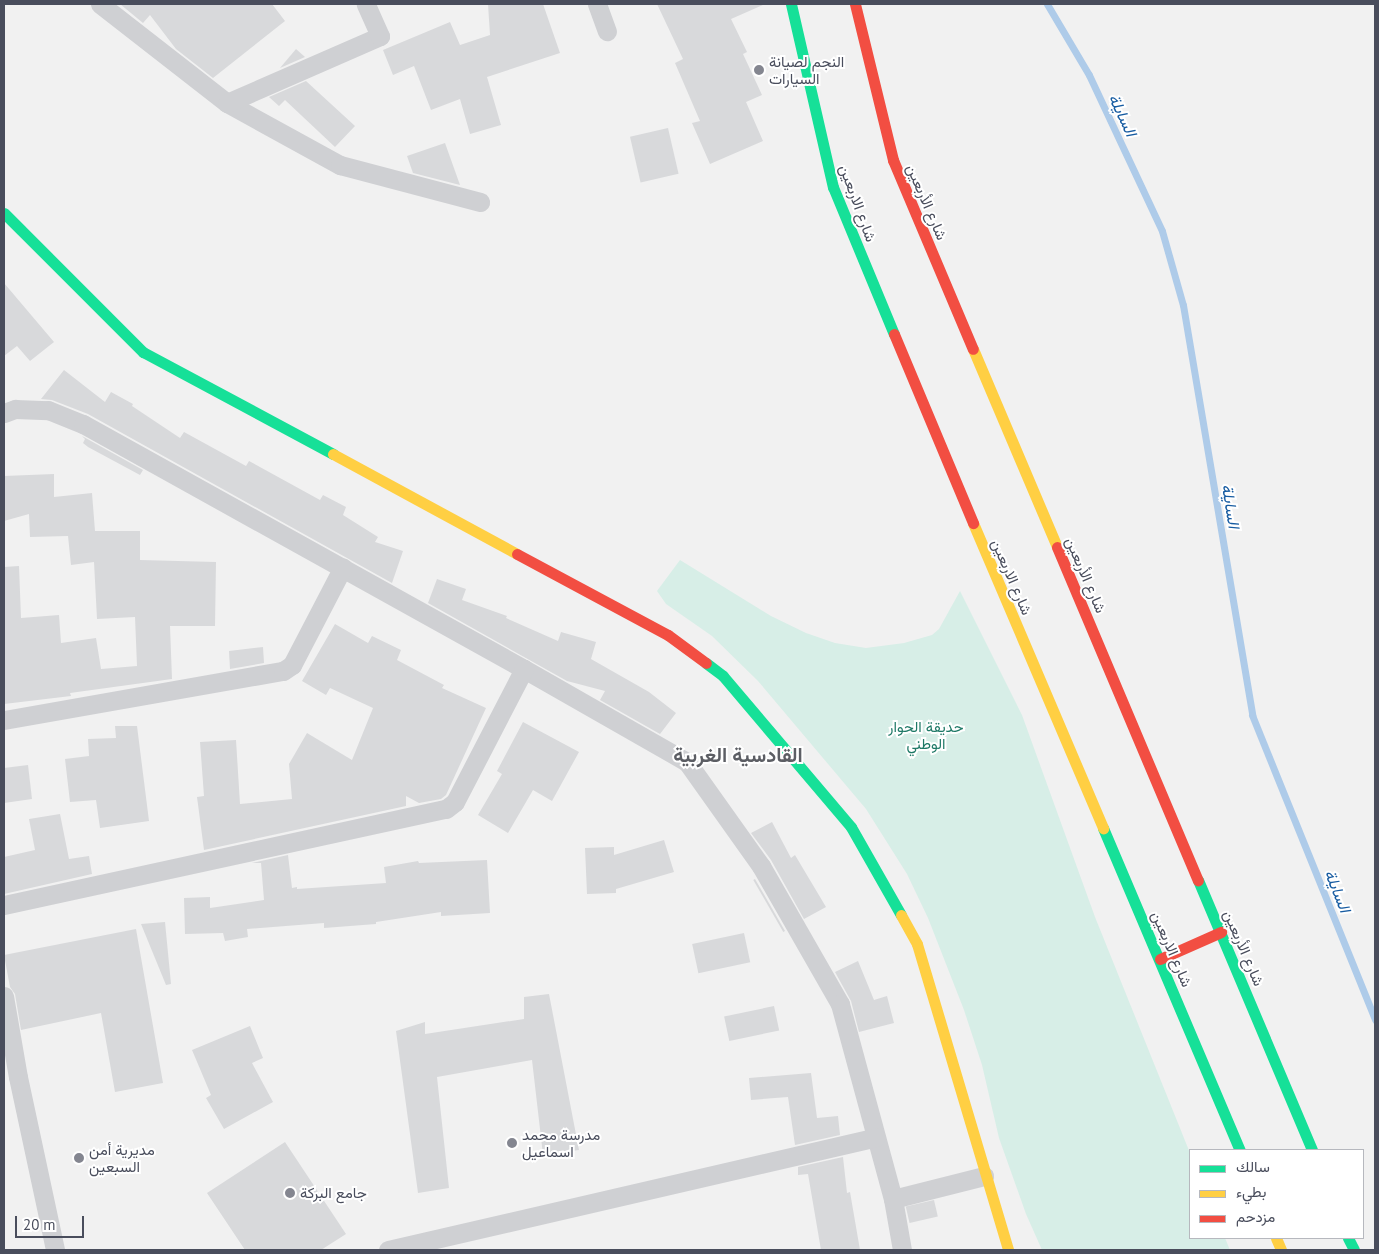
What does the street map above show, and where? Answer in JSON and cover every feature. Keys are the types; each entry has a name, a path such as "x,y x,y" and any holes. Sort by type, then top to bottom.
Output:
{"main road":[{"name":"شارع الاربعين","path":"791,4 833,187 1017,629 1160,959 1240,1149"},
{"name":"شارع الأربعين","path":"855,4 893,160 1312,1149"},
{"path":"4,213 142,352 668,635 723,676 850,827 917,944 984,1176 1008,1250"},
{"path":"1160,959 1221,932"}],"street":[{"path":"100,4 227,103 340,165 480,202"},
{"path":"227,103 380,36 366,4"},
{"path":"597,4 608,31"},
{"path":"4,413 15,409 48,410 83,424 524,668 687,762 761,866 840,1004 893,1199 902,1250"},
{"path":"4,720 283,671 292,665 343,567"},
{"path":"4,905 446,809 455,802 524,668"},
{"path":"4,996 11,1078 55,1250"},
{"path":"388,1250 875,1138"},
{"path":"893,1199 984,1176"}],"green space":[{"name":"حديقة الحوار الوطني","path":"680,560 771,616 806,633 835,643 866,648 904,643 932,635 939,629 960,591 1022,715 1095,917 1189,1151 1189,1239 1225,1239 1230,1250 1042,1250 1026,1214 999,1138 982,1065 964,1010 928,918 907,874 866,809 758,681 712,636 666,604 657,591"}],"building":[{"path":"120,4 272,4 285,21 213,78 176,49 150,15 143,23"},
{"path":"488,4 543,4 560,53 487,77 501,125 470,134 460,99 431,110 414,66 393,75 383,50 450,22 460,45 490,35"},
{"path":"657,4 765,4 731,19 747,52 743,54 762,95 746,102 763,141 710,164 692,123 700,121 675,63 683,59"},
{"path":"296,49 305,57 280,68"},
{"path":"306,81 355,126 335,147 285,100 279,106 269,97"},
{"path":"668,128 679,174 641,183 630,137"},
{"path":"445,143 460,185 413,173 407,156"},
{"path":"4,283 54,342 30,361 17,346 4,356"},
{"path":"64,370 105,402 111,392 133,404 132,406 180,438 184,432 246,466 249,461 320,500 323,495 346,507 343,515 378,537 375,542 403,551 392,583 88,414 52,400 41,399"},
{"path":"82,436 143,470 140,475 88,447 83,443 85,439"},
{"path":"54,474 54,497 92,493 95,531 140,531 140,560 216,562 215,626 170,626 172,679 70,693 71,696 4,704 4,567 19,566 21,618 59,615 61,643 96,638 101,669 137,666 135,617 97,619 94,562 71,565 68,536 30,537 29,514 4,521 4,476"},
{"path":"437,579 466,589 462,600 507,616 506,618 558,641 561,632 596,642 591,659 649,692 676,713 660,734 600,700 605,691 567,681 428,603"},
{"path":"335,624 368,643 372,636 401,650 397,660 444,685 442,688 486,708 446,795 441,799 419,803 406,796 406,806 204,850 197,797 204,796 200,742 236,740 240,804 292,799 289,764 307,733 352,760 373,708 330,688 326,695 302,681"},
{"path":"263,647 264,663 230,669 229,651"},
{"path":"523,722 579,752 552,801 533,790 508,833 478,815 502,774 497,771"},
{"path":"115,726 137,726 149,821 100,828 96,800 70,802 65,759 89,756 88,739 116,738"},
{"path":"28,765 32,799 4,803 4,768"},
{"path":"60,814 69,859 89,856 92,874 4,894 4,857 35,850 29,819"},
{"path":"772,822 791,858 795,855 826,907 804,919 771,860 751,833"},
{"path":"664,840 674,872 616,889 616,893 587,894 585,848 614,847 614,855"},
{"path":"288,855 292,888 297,887 297,889 386,883 384,867 418,861 419,863 487,860 490,913 441,916 441,912 376,922 376,924 324,928 324,923 247,929 248,937 225,941 223,933 185,934 184,898 210,897 210,908 264,900 261,863 252,863"},
{"path":"755,879 785,931 783,932 753,880"},
{"path":"165,922 171,984 166,985 141,924"},
{"path":"136,929 163,1083 115,1092 101,1013 21,1030 15,994 10,987 4,955"},
{"path":"744,933 750,962 698,973 692,944"},
{"path":"858,961 874,1000 887,996 894,1023 859,1032 851,1001 835,972"},
{"path":"549,994 579,1150 543,1155 532,1060 437,1077 449,1188 418,1193 396,1031 425,1022 425,1034 524,1019 524,997"},
{"path":"774,1006 779,1030 729,1041 724,1017"},
{"path":"250,1026 263,1058 252,1063 273,1102 224,1129 206,1098 211,1095 192,1050"},
{"path":"811,1073 817,1118 838,1116 840,1135 795,1145 788,1097 751,1100 749,1078"},
{"path":"285,1142 346,1234 321,1250 245,1250 207,1193"},
{"path":"843,1157 847,1193 850,1192 860,1250 821,1250 808,1174 798,1175 798,1167"},
{"path":"934,1200 938,1217 910,1223 906,1207"}],"waterway":[{"name":"السايلة","path":"1047,4 1089,75 1162,231 1183,305 1252,715 1375,1020"}],"traffic: fast":[{"path":"791,4 833,187 894,334"},
{"path":"4,213 143,352 333,454"},
{"path":"706,663 723,676 851,827 901,915"},
{"path":"1103,828 1240,1149"},
{"path":"1198,880 1312,1149"},
{"path":"1348,1239 1354,1250"}],"traffic: slow":[{"path":"973,349 1057,547"},
{"path":"333,454 517,554"},
{"path":"973,523 1103,828"},
{"path":"901,915 917,944 1008,1250"},
{"path":"1276,1239 1281,1250"}],"traffic: jam":[{"path":"855,4 893,160 973,349"},
{"path":"894,334 973,523"},
{"path":"1057,547 1198,880"},
{"path":"517,554 668,635 706,663"},
{"path":"1160,959 1221,932"}],"place":[{"name":"النجم لصيانة السيارات","path":"759,70"},
{"name":"مدرسة محمد اسماعيل","path":"512,1143"},
{"name":"مديرية أمن السبعين","path":"79,1158"},
{"name":"جامع البركة","path":"290,1193"}],"district":[{"name":"القادسية الغربية","path":"738,755"}]}
